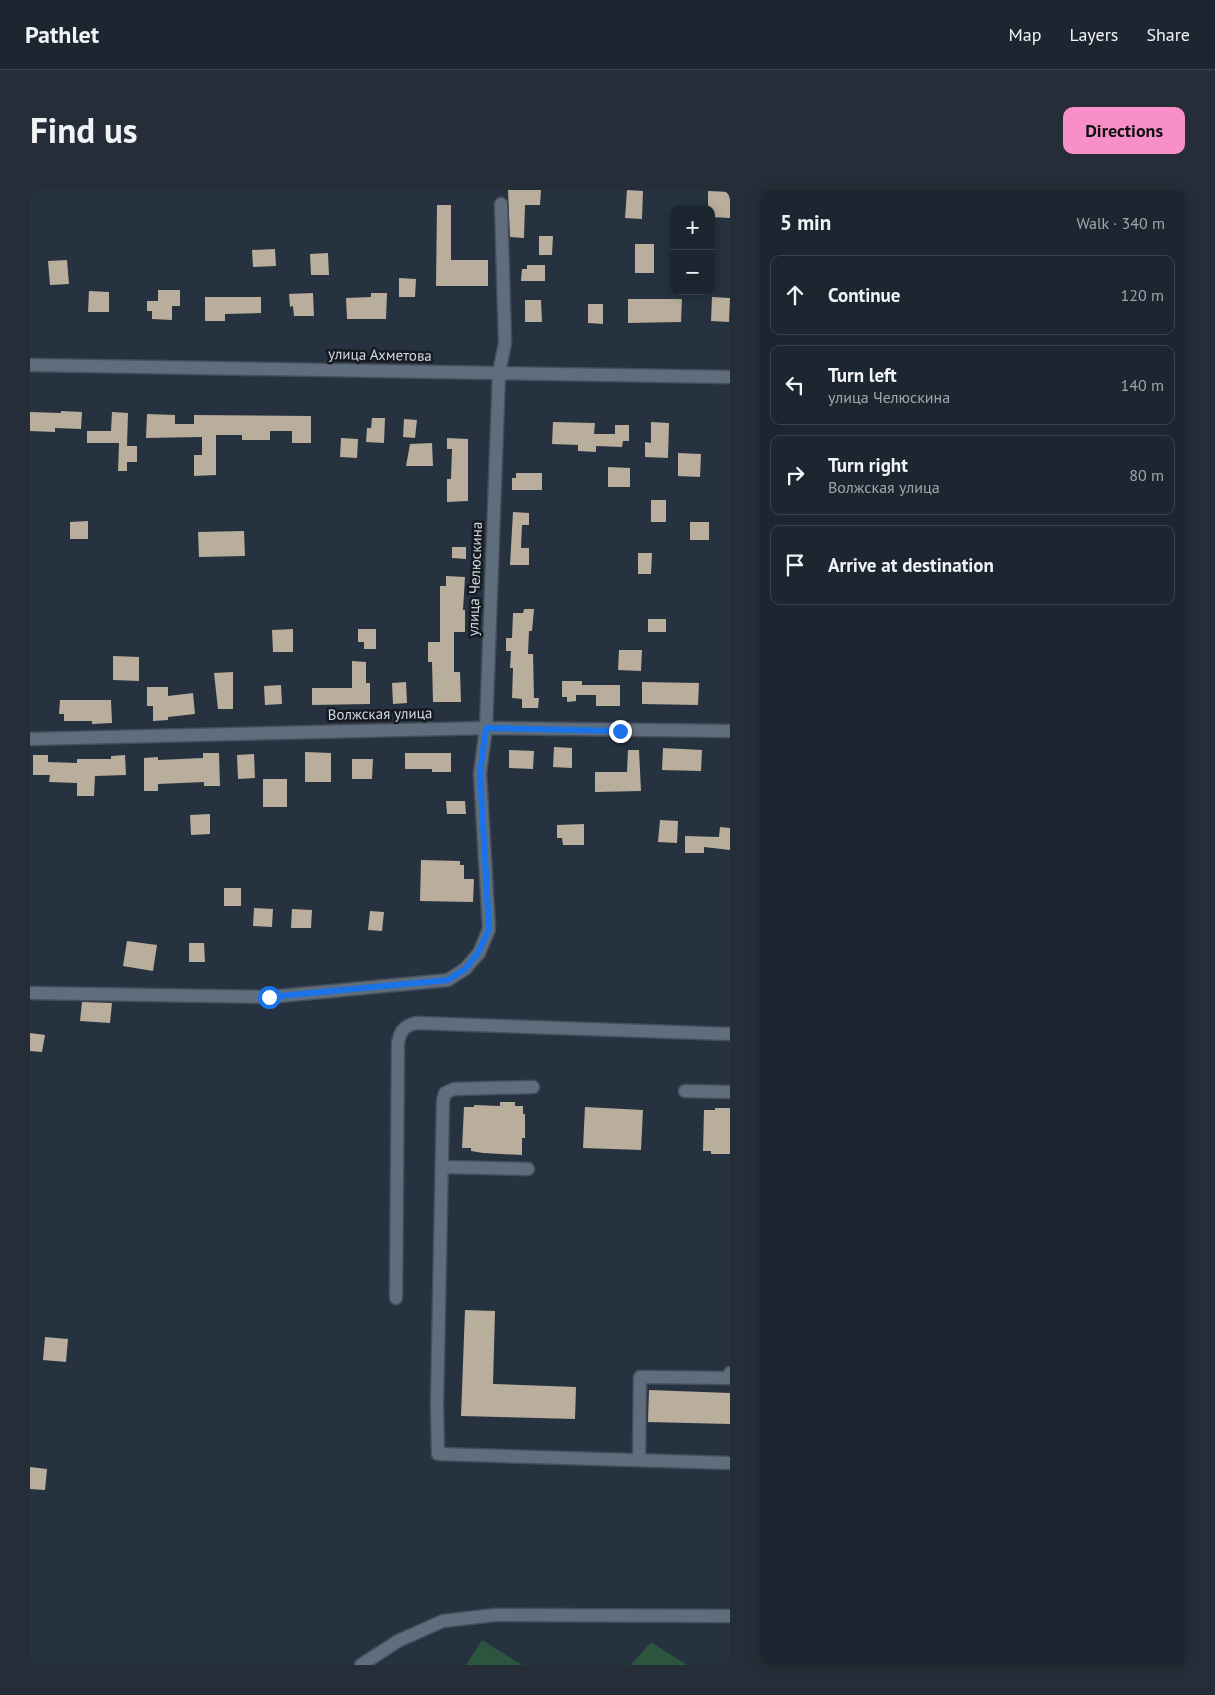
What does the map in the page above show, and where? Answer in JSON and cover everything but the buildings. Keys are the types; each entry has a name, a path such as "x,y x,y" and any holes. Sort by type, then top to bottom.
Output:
{"street":[{"name":"улица Челюскина","path":"30,993 269,997 448,980 465,969 478,953 489,929 480,773 486,728 499,373 505,343 501,204"},
{"name":"улица Ахметова","path":"30,364 730,377"},
{"name":"Волжская улица","path":"30,739 486,728 730,731"},
{"path":"396,1298 398,1043 400,1033 407,1026 416,1023 730,1034"},
{"path":"533,1087 454,1089 445,1093 443,1101 437,1405 438,1454 730,1463"},
{"path":"685,1091 730,1092"},
{"path":"442,1167 528,1169"},
{"path":"639,1460 640,1377 730,1378 730,1373"},
{"path":"361,1665 398,1641 443,1621 496,1615 730,1616"}],"green space":[{"path":"482,1640 522,1665 466,1665"},
{"path":"651,1642 687,1665 631,1665"}],"route":[{"path":"269,997 448,980 465,969 478,953 489,929 480,773 486,728 620,731"}]}
